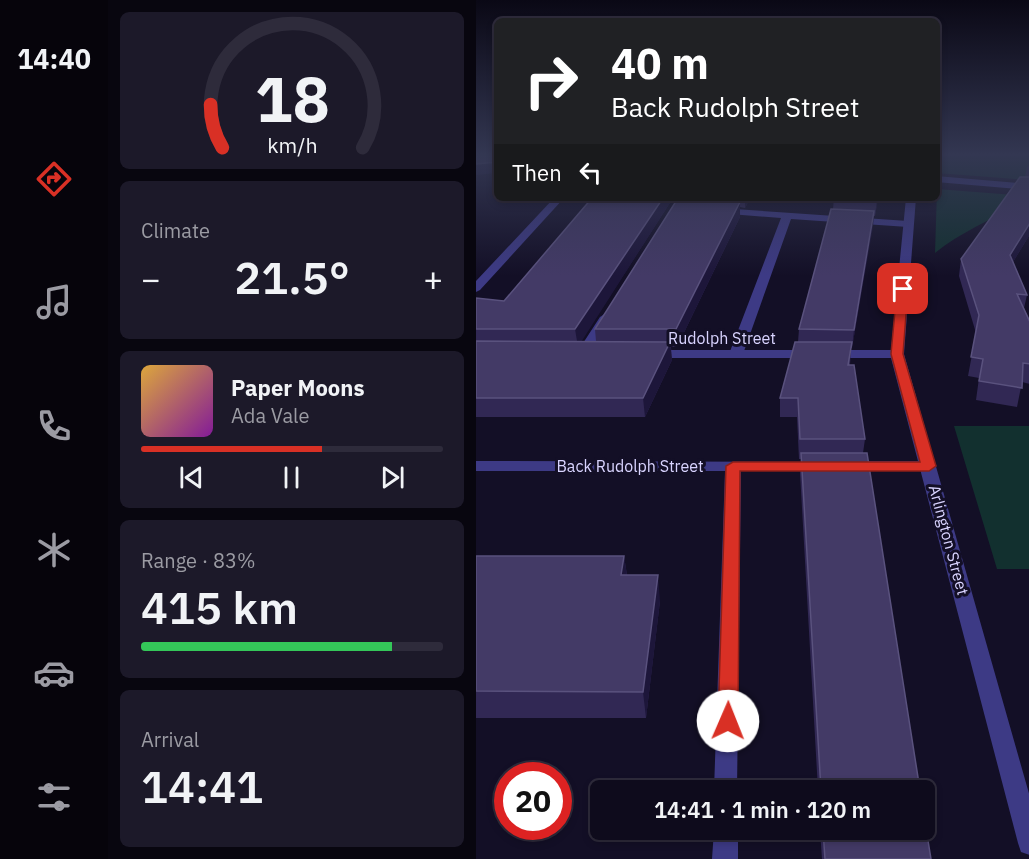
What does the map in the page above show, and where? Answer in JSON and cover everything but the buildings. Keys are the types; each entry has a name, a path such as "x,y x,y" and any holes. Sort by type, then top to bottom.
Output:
{"street":[{"path":"476,288 556,201"},
{"name":"Arlington Street","path":"911,201 897,354 1030,843"},
{"path":"708,210 908,224"},
{"path":"736,354 786,216"},
{"path":"583,354 614,305"},
{"name":"Rudolph Street","path":"642,354 897,354"},
{"name":"Back Rudolph Street","path":"476,466 929,466"},
{"path":"726,780 733,466"},
{"path":"725,859 726,840"}],"green space":[{"path":"940,195 1029,196 958,237 935,253 937,201 940,201"},
{"path":"954,426 1029,426 1029,569 997,569"}],"route":[{"path":"728,721 733,466 929,466 897,354 903,289"}]}
